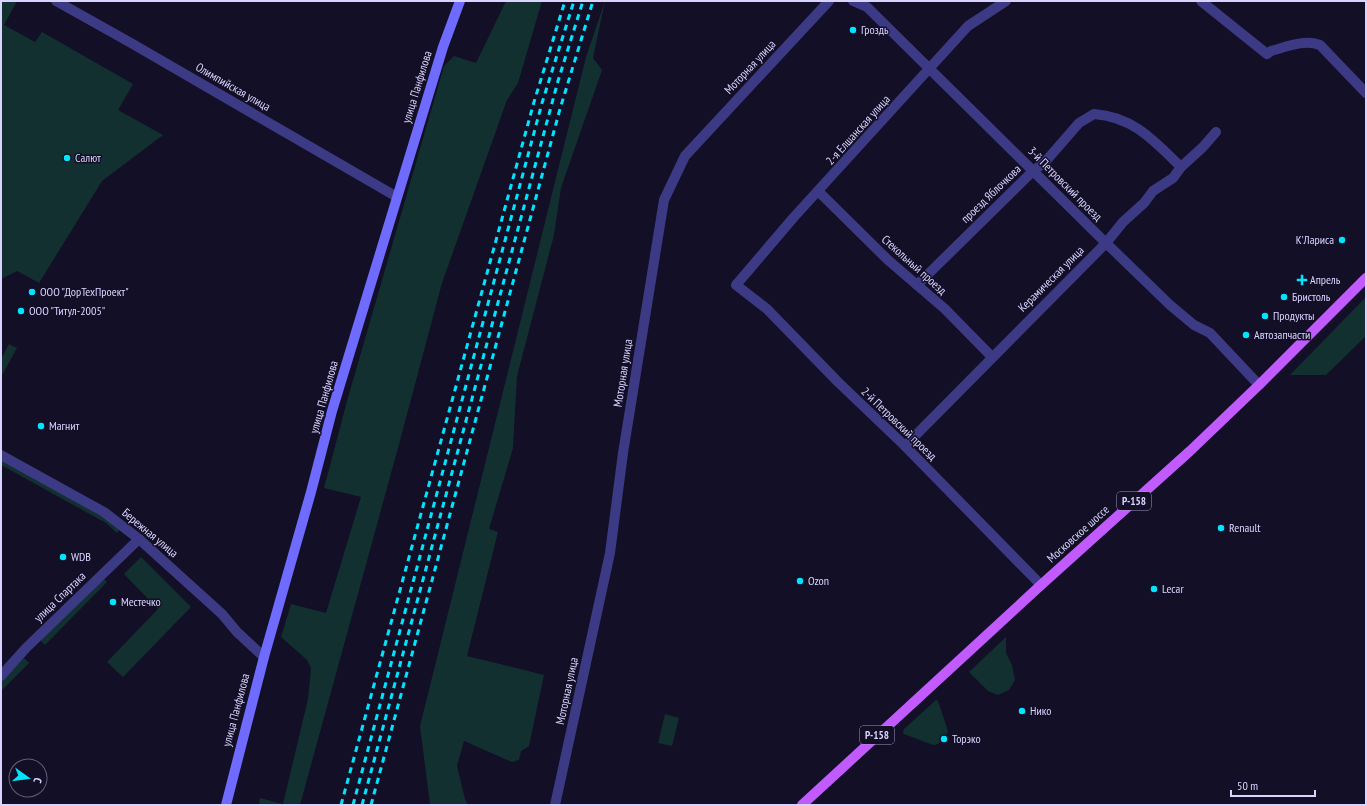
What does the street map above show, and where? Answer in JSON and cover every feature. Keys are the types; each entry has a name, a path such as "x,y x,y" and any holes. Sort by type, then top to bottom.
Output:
{"main road":[{"name":"улица Панфилова","path":"226,805 264,657 315,479 332,411 443,47 460,1"},
{"name":"Московское шоссе","path":"802,805 1041,585 1190,451 1259,385 1366,278"}],"street":[{"name":"Олимпийская улица","path":"56,1 397,197"},
{"name":"Моторная улица","path":"556,805 610,553 623,453 664,200 685,156 828,1"},
{"name":"3-й Петровский проезд","path":"853,1 867,7 1170,305 1194,325 1210,333 1259,385"},
{"name":"2-я Елшанская улица","path":"736,285 794,218 968,26 1006,1"},
{"path":"1201,1 1267,54 1271,51 1304,43 1312,42 1320,45 1366,93"},
{"name":"проезд Яблочкова","path":"917,284 1033,171 1045,162 1079,123 1094,114 1117,118 1135,126 1181,167"},
{"name":"Керамическая улица","path":"905,446 1106,243 1123,222 1144,203 1153,191 1173,178 1181,167 1203,147 1216,132"},
{"name":"Стекольный проезд","path":"819,192 888,260 945,309 992,357"},
{"name":"2-й Петровский проезд","path":"736,285 767,309 838,382 905,446 1041,585"},
{"name":"Бережная улица","path":"1,455 104,512 139,539 222,614 237,632 264,657"},
{"name":"улица Спартака","path":"1,676 26,648 139,539"}],"green space":[{"name":"Салют","path":"1,1 17,1 4,25 35,42 42,32 133,84 118,110 163,135 102,181 39,283 17,271 1,279"},
{"path":"506,1 542,1 518,83 507,100 442,283 300,805 259,805 260,798 283,804 308,699 311,668 307,660 281,637 291,604 326,613 361,497 324,488 347,401 444,66 454,56 476,63"},
{"path":"605,1 593,58 602,70 561,188 554,235 517,376 513,448 489,529 498,532 467,656 544,675 529,746 521,751 519,760 512,762 464,741 457,766 465,799 468,805 430,805 420,726 586,57"},
{"path":"1366,297 1366,336 1326,375 1290,375"},
{"path":"9,344 17,348 1,377 1,359"},
{"path":"1,460 101,515 120,529 117,533 106,523 1,465"},
{"path":"141,557 191,607 123,677 107,662 158,609 124,574"},
{"path":"102,577 107,582 45,645 40,640"},
{"path":"1006,637 1006,653 1012,665 1015,680 1009,690 998,695 988,691 969,672"},
{"path":"24,658 29,663 1,691 1,682"},
{"path":"936,700 938,701 948,731 946,736 938,744 933,745 904,734 904,729"},
{"path":"665,714 679,718 672,746 658,743"}],"railway":[{"path":"341,805 534,102 565,1"},
{"path":"353,805 542,103 574,1"},
{"path":"362,805 558,81 583,1"},
{"path":"371,805 560,109 593,1"}],"place":[{"name":"Гроздь","path":"853,30"},
{"name":"Салют","path":"67,158"},
{"name":"К'Лариса","path":"1342,240"},
{"name":"Апрель","path":"1302,280"},
{"name":"ООО \"ДорТехПроект\"","path":"32,292"},
{"name":"Бристоль","path":"1284,297"},
{"name":"ООО \"Титул-2005\"","path":"21,311"},
{"name":"Продукты","path":"1265,316"},
{"name":"Автозапчасти","path":"1246,335"},
{"name":"Магнит","path":"41,426"},
{"name":"Renault","path":"1221,528"},
{"name":"WDB","path":"63,557"},
{"name":"Ozon","path":"800,581"},
{"name":"Lecar","path":"1154,589"},
{"name":"Местечко","path":"113,602"},
{"name":"Нико","path":"1022,711"},
{"name":"Торэко","path":"944,739"}]}
